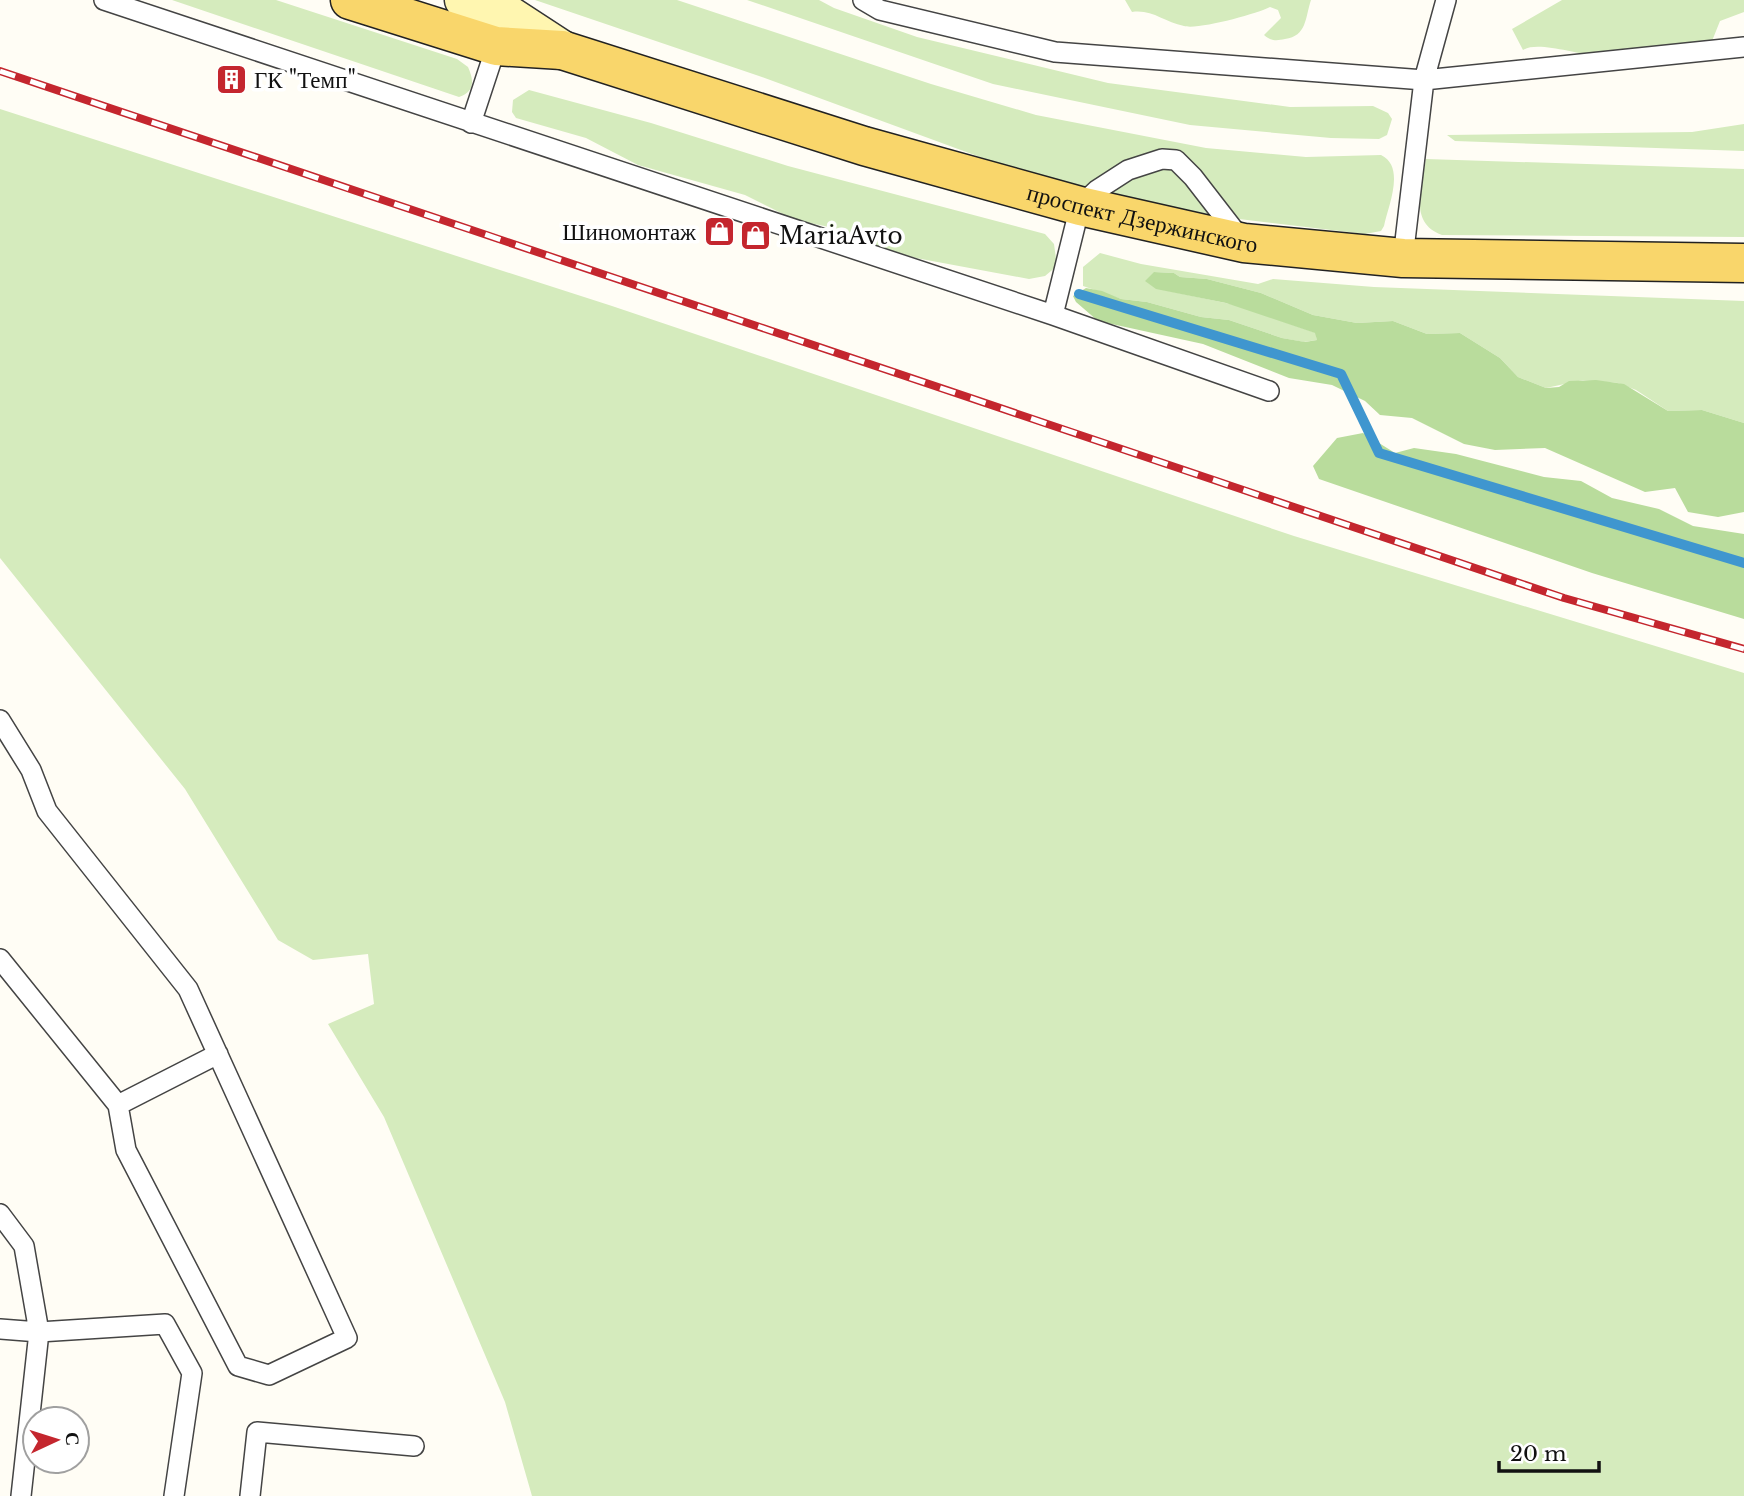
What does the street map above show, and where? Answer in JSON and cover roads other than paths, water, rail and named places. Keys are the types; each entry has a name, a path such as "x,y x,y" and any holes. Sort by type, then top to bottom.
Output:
{"main road":[{"name":"проспект Дзержинского","path":"351,0 501,30 864,146 1080,206 1244,243 1403,258 1744,263"},
{"name":"проспект Дзержинского","path":"464,0 501,30"}],"lane":[{"path":"104,0 1053,315 1269,391"},
{"path":"863,0 880,10 1055,52 1424,80 1744,47"},
{"path":"1403,258 1424,80 1446,0"},
{"path":"471,123 501,30"},
{"path":"1053,315 1080,206 1097,190 1128,170 1152,161 1176,160 1193,177 1244,243"},
{"path":"0,720 31,771 47,811 188,989 347,1338 269,1375 238,1366 126,1150 118,1105 0,959"},
{"path":"118,1105 218,1054"},
{"path":"0,1214 24,1246 39,1332 21,1496"},
{"path":"0,1244 24,1246"},
{"path":"0,1329 39,1332 164,1324 192,1373 174,1496"},
{"path":"250,1496 257,1432 414,1446"}],"waterway":[{"path":"1079,294 1341,374 1379,453 1744,563"}],"railway":[{"path":"0,71 1564,598 1744,649"}],"place":[{"name":"ГК \"Темп\"","path":"231,80"},
{"name":"Шиномонтаж","path":"719,232"},
{"name":"MariaAvto","path":"756,236"}]}
